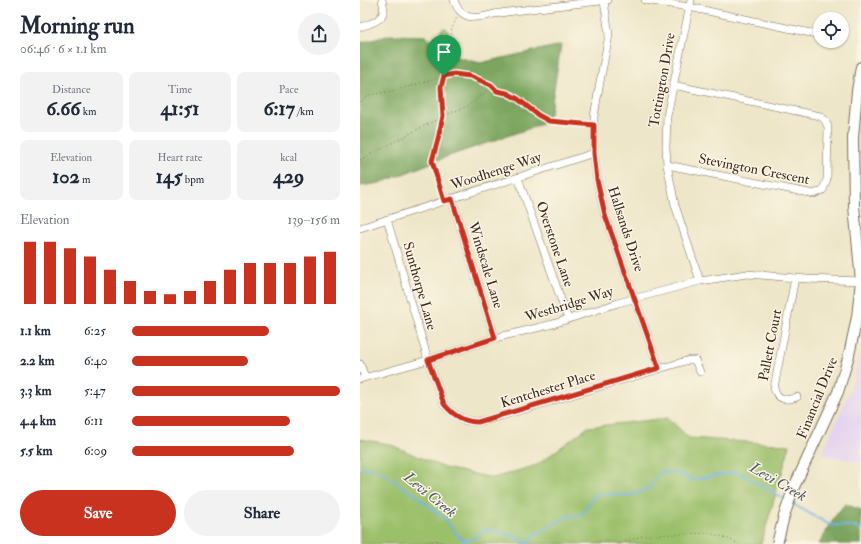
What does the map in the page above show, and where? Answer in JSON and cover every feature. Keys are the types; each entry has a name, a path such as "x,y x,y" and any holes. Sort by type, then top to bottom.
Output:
{"street":[{"path":"360,27 373,23 382,16 384,10 382,0"},
{"path":"454,0 456,7 468,17 478,17 531,8 608,0"},
{"path":"529,0 531,8"},
{"name":"Hallsands Drive","path":"604,0 609,36 599,87 594,125 594,153 597,180 605,215 659,368"},
{"path":"645,0 690,4 813,33"},
{"name":"Tottington Drive","path":"690,4 673,85 666,130 667,165 675,205 700,281"},
{"name":"Financial Drive","path":"777,544 784,516 794,487 838,392 845,371 857,317 861,281 854,206 853,137 857,91 861,67"},
{"name":"Stevington Crescent","path":"667,165 814,194 824,190 827,179 828,127 825,120 820,116 673,85"},
{"name":"Woodhenge Way","path":"360,228 594,153"},
{"name":"Overstone Lane","path":"518,178 568,319"},
{"name":"Windscale Lane","path":"448,200 495,338"},
{"name":"Sunthorpe Lane","path":"387,219 428,360"},
{"name":"Westbridge Way","path":"362,378 428,360 495,338 568,319 635,298 700,281 747,274 861,281"},
{"name":"Pallett Court","path":"795,278 774,388 776,394 789,401 797,397"},
{"name":"Kentchester Place","path":"428,360 444,404 454,414 464,420 475,422 488,420 692,359 697,363 700,372"},
{"path":"360,364 362,378"}],"path":[{"path":"448,200 432,161 443,116 441,87 444,76 450,68 457,51 451,31 461,12"},
{"path":"360,102 368,95 392,91 454,74 470,76 485,82 497,91 507,93 518,99 538,115 549,121 594,125"},
{"path":"360,160 443,116 468,106 486,92 485,82"},
{"path":"618,544 639,537 651,535 710,533 724,537 739,544"},
{"path":"428,544 435,540 445,544"}],"shaded area":[{"path":"861,350 861,463 822,454 851,388"}],"green space":[{"path":"444,28 447,29 455,49 455,53 450,56 445,54 440,33"},
{"path":"391,35 426,36 445,54 480,63 561,45 550,114 542,124 446,157 380,183 360,186 360,43"},
{"path":"668,418 689,438 790,445 761,544 360,544 360,439 389,444 445,468 493,478 537,465 588,427"},
{"path":"845,504 861,510 861,544 819,544 836,515"}],"waterway":[{"name":"Levi Creek","path":"360,467 378,470 414,494 446,520 462,540 471,540 486,529 502,532 527,544 536,534 568,516 582,515 589,503 597,494 632,495 648,489 661,472 678,473 692,480 738,472 786,500"},
{"name":"Levi Creek","path":"791,503 830,525 853,526 861,530"}],"route":[{"path":"454,74 480,79 491,85 497,91 507,93 518,99 538,115 549,121 594,125 594,153 597,180 602,204 659,368 478,422 464,420 448,410 444,404 428,360 495,338 452,199 444,201 432,161 443,116 441,87 444,76 454,74"}]}
